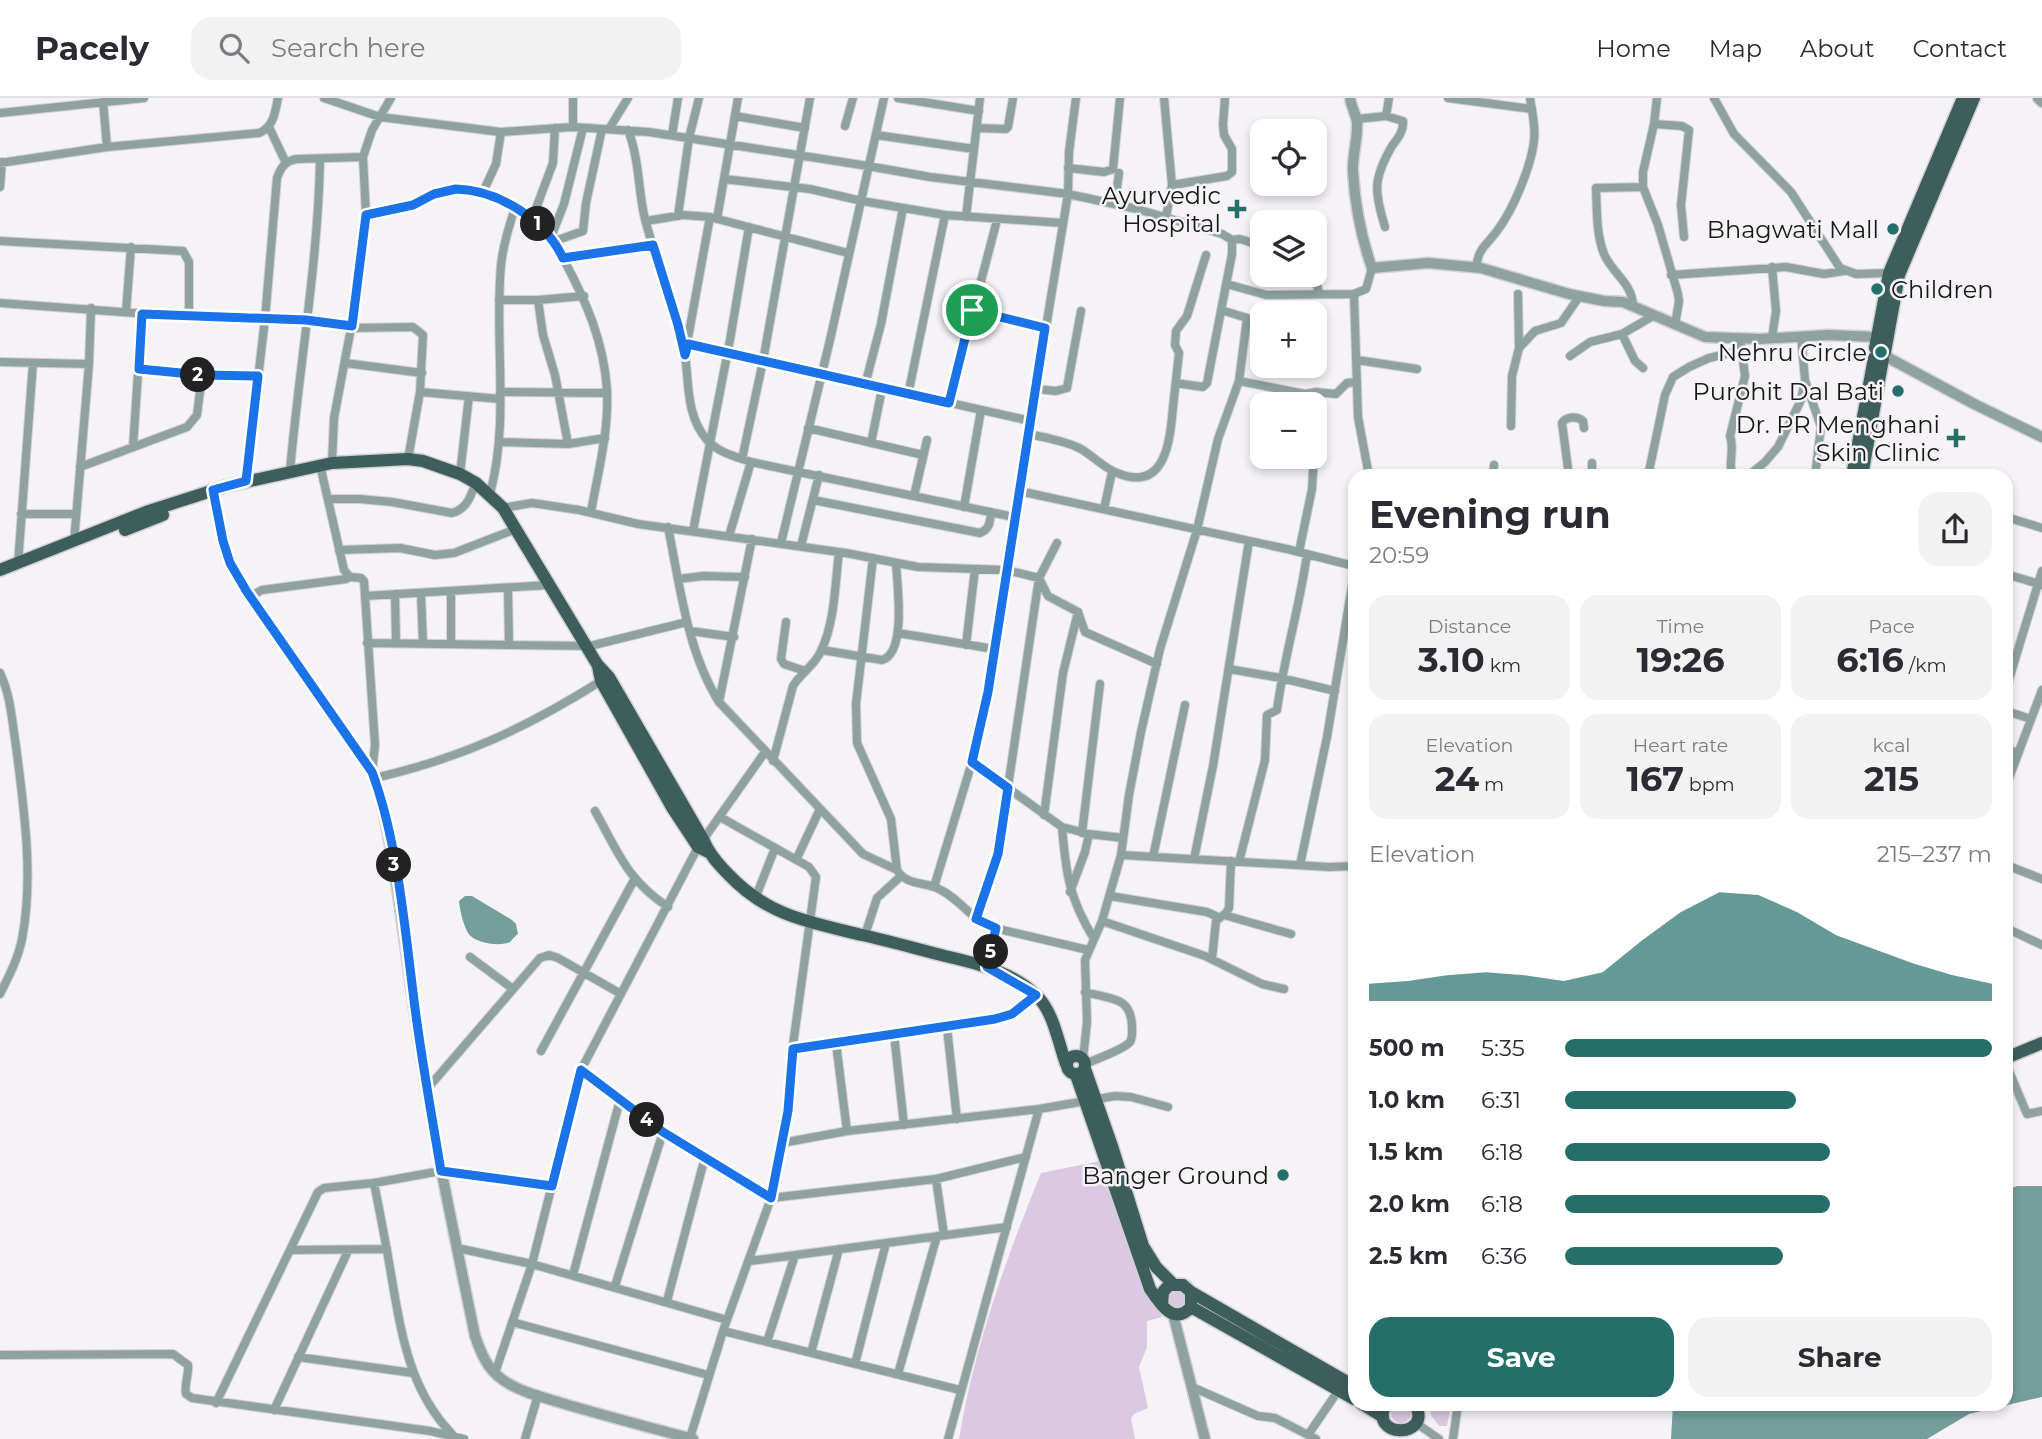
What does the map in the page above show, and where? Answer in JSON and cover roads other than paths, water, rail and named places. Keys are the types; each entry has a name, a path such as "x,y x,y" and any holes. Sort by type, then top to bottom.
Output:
{"main road":[{"path":"1854,469 1899,275 1963,98"},
{"path":"1863,469 1889,273 1974,98"},
{"path":"0,578 246,481 290,471 408,459 423,461 460,474 503,508 597,664 609,677 704,847"},
{"path":"0,570 146,512 325,466 414,467 480,489"},
{"path":"597,664 601,681 647,766 704,847 740,887 755,899 780,913 809,923 987,967 1036,995 1048,1010 1067,1069 1082,1067 1106,1157 1148,1284 1162,1305 1173,1314 1183,1314 1191,1307 1191,1292"},
{"path":"2013,1055 2042,1043"},
{"path":"1090,1101 1143,1246 1156,1267 1173,1284 1183,1285 1346,1385"},
{"path":"1162,1305 1163,1292 1173,1284"},
{"path":"1191,1307 1346,1385"},
{"path":"1373,1411 1383,1417"},
{"path":"1384,1411 1386,1434 1404,1432 1416,1423 1418,1411"}],"street":[{"path":"0,113 143,98"},
{"path":"0,187 1,162 107,147 260,133 269,127 278,98"},
{"path":"324,98 380,117 501,132 578,128 672,135 970,183 1068,194 1115,203 1222,234 1232,240 1250,242"},
{"path":"350,577 344,570 339,550 328,499 325,466 351,327 366,215 363,157 372,130 391,98"},
{"path":"553,239 564,204 578,128 573,98"},
{"path":"553,239 583,231 586,204 606,129 628,98"},
{"path":"672,135 678,98"},
{"path":"678,216 689,138 699,98"},
{"path":"685,355 724,179 738,98"},
{"path":"742,459 763,361 810,98"},
{"path":"845,126 853,98"},
{"path":"781,543 884,98"},
{"path":"898,98 979,111"},
{"path":"966,217 980,98"},
{"path":"977,128 1006,130 1009,127 1013,98"},
{"path":"934,887 972,762 988,692 1068,194 1068,168 1076,98"},
{"path":"1068,168 1104,172 1113,169 1120,98"},
{"path":"1164,98 1172,185 1166,217"},
{"path":"1172,185 1227,176 1232,172 1233,149 1224,135 1223,125 1225,98"},
{"path":"1227,284 1266,295 1354,294 1366,289 1373,268 1363,242 1355,198 1353,172 1357,119 1352,112 1350,98"},
{"path":"1386,116 1389,98"},
{"path":"1448,98 1532,109"},
{"path":"1476,267 1481,248 1497,232 1507,215 1531,156 1535,128 1530,98"},
{"path":"1657,98 1643,187 1658,225 1679,301 1675,325"},
{"path":"1671,275 1772,267 1824,274 1845,272 1791,191 1734,134 1714,98"},
{"path":"2038,98 2042,102"},
{"path":"103,101 107,147"},
{"path":"735,116 805,128"},
{"path":"1357,119 1386,116 1403,121 1404,125 1378,175 1375,189 1385,227"},
{"path":"1654,124 1682,126 1689,130 1681,205 1684,237"},
{"path":"269,127 286,163"},
{"path":"532,219 553,163 555,128"},
{"path":"628,131 636,155 646,221 680,333 685,355 686,384 692,408 700,429 709,442 723,452 751,462 1014,517"},
{"path":"483,192 496,164 501,132"},
{"path":"876,135 974,149"},
{"path":"246,481 280,169 286,163 298,159 363,157"},
{"path":"290,471 316,249 320,160"},
{"path":"1115,203 1119,173"},
{"path":"724,179 794,186 945,215 1063,223"},
{"path":"1633,305 1629,288 1615,272 1603,251 1596,188 1643,187"},
{"path":"366,215 413,205 447,190 468,189 483,192 515,208 532,219 553,239 584,296 604,363 607,393 605,438 591,512"},
{"path":"328,499 392,502 452,513 467,505 480,489 499,442 501,262 515,208"},
{"path":"865,385 881,324 903,208"},
{"path":"908,395 945,215"},
{"path":"646,221 678,216 714,218 848,253"},
{"path":"949,403 997,220"},
{"path":"693,531 749,227"},
{"path":"1176,383 1206,385 1227,284 1232,240"},
{"path":"0,241 183,251 189,262 189,317"},
{"path":"563,258 653,245"},
{"path":"126,312 131,247"},
{"path":"1029,434 1074,446 1112,472 1138,478 1160,465 1169,441 1176,383 1179,353 1175,345 1176,331 1187,316 1206,255"},
{"path":"1373,268 1428,263 1476,267 1579,297 1633,305 1705,337 1740,344"},
{"path":"1772,267 1776,311 1773,338"},
{"path":"1840,268 1856,274 1889,273"},
{"path":"1318,287 1319,293"},
{"path":"1354,294 1357,417 1367,469"},
{"path":"1511,426 1512,376 1519,348 1518,294"},
{"path":"499,300 584,296"},
{"path":"1519,348 1535,331 1561,323 1579,297"},
{"path":"538,300 543,335 555,374 568,444"},
{"path":"0,303 189,317 306,320 351,327 404,327 419,330 425,343 420,392 408,459"},
{"path":"74,542 89,364 90,308"},
{"path":"972,310 1045,328"},
{"path":"1082,1067 1087,1022 1085,960 1102,921 1121,855 1141,732 1157,664 1197,530 1218,439 1239,381 1247,318 1221,310"},
{"path":"1036,389 1056,391 1067,388 1081,311"},
{"path":"133,447 142,314"},
{"path":"1570,356 1590,342 1622,334 1653,316"},
{"path":"1622,334 1635,360 1643,368"},
{"path":"1801,336 1805,380 1821,427 1816,469"},
{"path":"1650,469 1662,405 1671,380 1689,367 1740,344 1773,338 1801,336 1880,352 1976,405 2042,437"},
{"path":"688,344 1031,421"},
{"path":"1730,469 1733,444 1730,436 1745,376 1740,344"},
{"path":"1357,360 1417,369"},
{"path":"0,362 89,364"},
{"path":"18,564 33,363"},
{"path":"345,363 422,373"},
{"path":"139,369 202,375 258,376"},
{"path":"80,467 187,428 197,415 202,375"},
{"path":"1756,469 1778,447 1801,400 1805,380"},
{"path":"1239,381 1295,392"},
{"path":"1327,393 1336,394 1347,383 1357,382"},
{"path":"871,443 882,389"},
{"path":"420,392 469,396 607,393"},
{"path":"460,474 469,396"},
{"path":"964,507 981,410"},
{"path":"1568,469 1562,423 1567,419 1579,418 1583,421 1584,428"},
{"path":"808,428 923,455"},
{"path":"499,442 568,444 605,438"},
{"path":"914,496 927,440"},
{"path":"729,536 751,462"},
{"path":"1592,463 1592,469"},
{"path":"1494,465 1494,469"},
{"path":"1212,959 1216,921 1227,912 1230,902 1235,862 1265,760 1267,715 1277,710 1301,598 1303,553 1313,469"},
{"path":"1104,509 1112,472"},
{"path":"802,546 818,475"},
{"path":"1019,491 1348,564"},
{"path":"214,494 230,563 373,775 391,842 441,1171 481,1354 495,1373 512,1386 651,1434 691,1439 708,1375 771,1198 782,1143 816,877 810,867 720,817"},
{"path":"813,500 980,533 986,531 989,526 991,512"},
{"path":"503,508 531,503 591,512 638,523 802,546 918,567 1006,570 1039,578 1048,596 1078,612 1085,632 1157,664"},
{"path":"21,514 76,514"},
{"path":"2013,519 2042,528"},
{"path":"668,527 687,621 709,687 719,702 773,761 863,854 915,883 934,887 950,895 976,919 996,928 1088,950"},
{"path":"339,550 400,548 435,555 454,553 516,529"},
{"path":"719,702 752,539"},
{"path":"1194,859 1213,766 1249,541"},
{"path":"976,919 998,854 1039,578 1057,543"},
{"path":"773,761 793,686 822,650 830,619 839,552"},
{"path":"865,935 877,898 899,873 891,819 857,743 856,704 873,558"},
{"path":"822,650 882,660 888,658 898,634 896,563"},
{"path":"966,645 975,569"},
{"path":"2013,668 2040,585 2042,571"},
{"path":"678,579 703,576 746,577"},
{"path":"251,596 262,590 350,577 364,581 376,745 373,775"},
{"path":"2013,577 2040,585"},
{"path":"365,596 550,585"},
{"path":"508,588 509,645"},
{"path":"451,591 451,644"},
{"path":"421,593 423,643"},
{"path":"395,594 396,643"},
{"path":"1300,865 1348,611"},
{"path":"1044,815 1063,673 1078,612"},
{"path":"367,643 586,645 687,621"},
{"path":"786,622 781,659 784,664 805,671"},
{"path":"690,631 734,637"},
{"path":"898,634 994,649"},
{"path":"1229,669 1335,691"},
{"path":"0,673 10,707 20,779 26,900 16,964 0,993"},
{"path":"373,775 446,760 496,740 565,704 601,681"},
{"path":"1070,892 1086,852 1085,834 1100,684"},
{"path":"2013,767 2042,690"},
{"path":"1153,857 1185,705"},
{"path":"2013,713 2031,719"},
{"path":"2013,751 2018,753"},
{"path":"495,1373 532,1264 581,1070 668,907 720,817 765,752"},
{"path":"972,762 1062,827 1085,834 1123,838"},
{"path":"796,860 820,809"},
{"path":"596,811 634,880 668,907"},
{"path":"1062,827 1070,892 1094,939"},
{"path":"755,899 775,848"},
{"path":"1121,855 1348,866"},
{"path":"2013,868 2042,879"},
{"path":"541,1051 634,880"},
{"path":"1110,896 1207,912 1291,934"},
{"path":"1102,921 1212,959 1262,984 1284,989"},
{"path":"987,967 996,928"},
{"path":"2013,933 2042,945"},
{"path":"427,1089 540,958 549,955 621,994"},
{"path":"470,957 513,989"},
{"path":"1082,1067 1125,1046 1133,1035 1129,1006 1085,992"},
{"path":"793,1049 947,1028 1012,1014 1036,995"},
{"path":"947,1028 957,1119"},
{"path":"894,1034 904,1125"},
{"path":"836,1043 847,1131"},
{"path":"581,1070 663,1132 771,1198 936,1179 1026,1157"},
{"path":"2013,1081 2027,1114 2042,1111"},
{"path":"782,1143 847,1131 1039,1109 1115,1096 1131,1097 1168,1107"},
{"path":"573,1275 620,1100"},
{"path":"948,1439 1039,1109"},
{"path":"615,1286 663,1132"},
{"path":"667,1301 705,1157"},
{"path":"216,1403 318,1192 324,1188 374,1183 441,1171 552,1186"},
{"path":"898,1374 940,1236 936,1179"},
{"path":"374,1183 404,1346 413,1373 437,1419 454,1436"},
{"path":"750,1261 1007,1227"},
{"path":"855,1364 886,1243"},
{"path":"457,1248 615,1286 727,1320"},
{"path":"291,1250 387,1249"},
{"path":"811,1353 839,1249"},
{"path":"274,1410 348,1251"},
{"path":"767,1342 795,1255"},
{"path":"1173,1314 1205,1439"},
{"path":"512,1322 708,1375"},
{"path":"723,1331 960,1390"},
{"path":"0,1355 173,1354 188,1365 186,1394 192,1398 464,1439"},
{"path":"298,1357 413,1373"},
{"path":"1192,1387 1250,1413 1275,1418 1312,1437 1346,1385"},
{"path":"525,1439 538,1395"},
{"path":"1453,1439 1457,1411"},
{"path":"1416,1423 1439,1439"}],"water":[{"path":"465,896 472,896 512,920 516,924 518,934 510,942 500,944 481,942 471,936 459,905 459,901"},
{"path":"2042,1186 2042,1397 2013,1404 2013,1187"},
{"path":"1673,1411 1982,1411 1969,1414 1927,1439 1671,1439"}],"place":[{"name":"Ayurvedic Hospital","path":"1237,209"},
{"name":"Bhagwati Mall","path":"1893,229"},
{"name":"Children","path":"1877,289"},
{"name":"Nehru Circle","path":"1881,352"},
{"name":"Purohit Dal Bati","path":"1898,391"},
{"name":"Dr. PR Menghani Skin Clinic","path":"1956,438"},
{"name":"Banger Ground","path":"1283,1175"}]}
